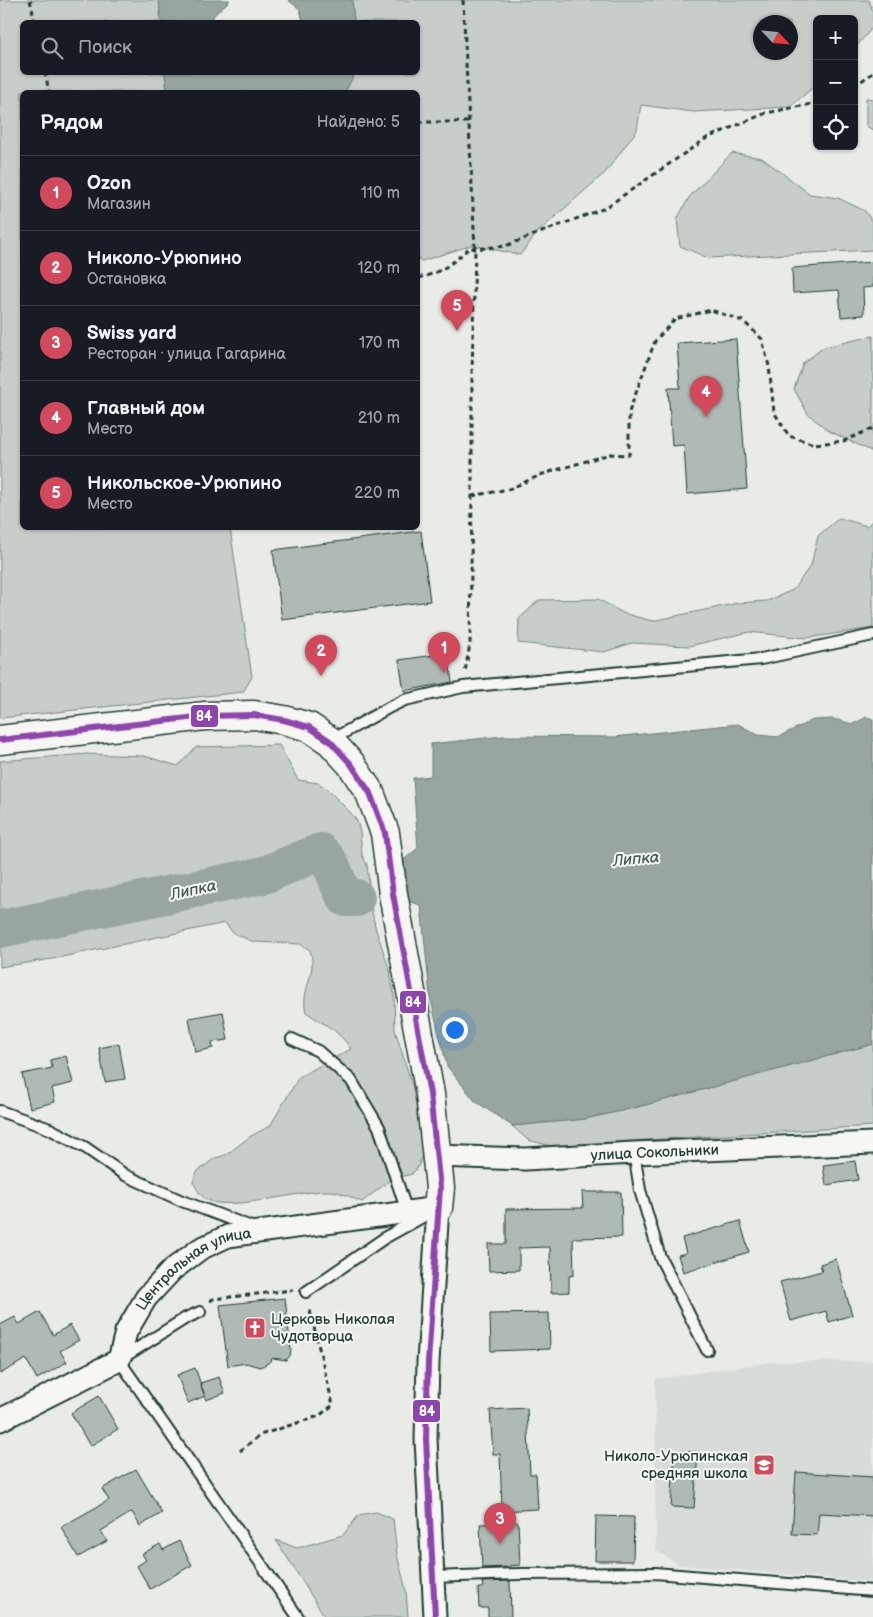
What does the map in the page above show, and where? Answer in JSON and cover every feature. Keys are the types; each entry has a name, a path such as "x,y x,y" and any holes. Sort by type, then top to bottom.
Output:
{"street":[{"path":"0,740 205,716 254,715 284,720 309,727 330,741 351,764 370,793 385,833 393,894 430,1094 440,1188 428,1362 426,1439 435,1617"},
{"name":"улица Сокольники","path":"437,1156 525,1160 634,1153 873,1143"},
{"name":"Центральная улица","path":"119,1360 126,1332 146,1298 172,1270 200,1249 228,1236 438,1208"},
{"path":"0,1420 119,1360"}],"lane":[{"path":"330,741 405,700 463,687 761,659 873,635"},
{"path":"292,1039 318,1051 351,1080 379,1127 408,1212"},
{"path":"0,1111 50,1128 142,1183 182,1201 262,1231"},
{"path":"634,1153 640,1190 660,1257 707,1350"},
{"path":"306,1292 386,1237 438,1208"},
{"path":"200,1312 186,1318 119,1360 298,1617"},
{"path":"433,1577 656,1573 873,1591"}],"path":[{"path":"30,0 35,20"},
{"path":"463,0 475,249 470,644 463,687"},
{"path":"858,83 873,73"},
{"path":"46,75 49,90"},
{"path":"420,278 433,275 440,271 454,262 470,247 475,249 505,246 605,208 707,138 766,113 813,104"},
{"path":"420,122 470,122"},
{"path":"472,496 508,489 543,474 610,454 630,455 629,412 655,341 675,320 711,310 743,321 762,339 769,366 774,412 790,436 814,444 844,441 873,428"},
{"path":"200,1312 204,1305 213,1299 299,1289 306,1292 333,1405 319,1416 260,1435 240,1451"}],"shaded area":[{"path":"0,0 159,0 161,20 20,20 20,75 165,75 167,90 20,90 20,530 230,530 252,677 243,692 0,718"},
{"path":"352,0 869,0 873,12 873,27 858,44 858,15 813,15 813,87 790,107 693,112 641,105 637,130 606,172 539,231 520,255 472,245 422,261 420,260 420,90 346,90 354,75 420,75 420,20 354,20"},
{"path":"866,98 873,99 873,130 866,126"},
{"path":"732,153 762,158 810,194 838,198 865,211 873,223 873,250 708,258 680,246 677,219 690,196"},
{"path":"873,336 873,452 829,431 808,414 794,389 803,363 824,347"},
{"path":"839,518 867,526 873,520 873,628 807,638 749,632 689,646 632,643 604,652 518,643 519,619 539,600 598,599 623,613 652,621 738,603 767,601 793,590 811,565 818,536"},
{"path":"279,745 298,780 318,783 327,789 357,821 362,855 367,865 372,912 390,971 394,995 395,1030 412,1085 422,1132 422,1155 419,1165 412,1174 390,1180 362,1202 342,1193 329,1191 232,1204 218,1203 208,1200 203,1196 193,1182 197,1172 215,1158 226,1155 251,1136 270,1126 299,1077 351,1049 336,1032 306,1012 305,996 312,966 310,950 300,944 254,942 233,933 225,923 52,959 0,967 0,761 86,754 144,756 178,766 196,747"},
{"path":"873,1044 873,1126 551,1146 528,1140 512,1126 585,1119 638,1107"},
{"name":"Николо-Урюпинская средняя школа","path":"873,1361 873,1582 679,1565 656,1551 655,1379 770,1362"},
{"path":"376,1512 393,1519 397,1555 406,1590 408,1617 325,1617 276,1540 297,1548 343,1535 359,1515"}],"water":[{"path":"159,0 230,0 213,16 214,20 161,20"},
{"path":"288,0 352,0 354,20 303,20 300,9"},
{"path":"165,75 354,75 346,90 167,90"},
{"path":"867,717 873,719 873,1044 638,1107 585,1119 512,1126 475,1101 447,1066 430,996 421,905 404,900 399,864 418,848 413,778 431,776 431,744 503,736 614,737 738,724 758,735 778,737 813,720 833,719 853,724"}],"building":[{"path":"873,262 873,287 863,288 864,315 841,317 839,290 793,293 792,268"},
{"path":"736,339 747,489 687,494 684,445 672,446 668,388 680,388 677,343"},
{"path":"421,531 430,601 282,620 273,550"},
{"path":"448,653 452,682 404,691 399,660"},
{"path":"223,1012 228,1040 212,1042 213,1048 195,1052 189,1018"},
{"path":"119,1044 125,1079 105,1082 99,1048"},
{"path":"66,1056 73,1083 52,1088 55,1102 30,1108 22,1074 52,1068 50,1060"},
{"path":"855,1161 858,1180 826,1185 823,1165"},
{"path":"582,1192 621,1192 622,1237 573,1238 574,1275 569,1276 569,1292 551,1293 550,1247 519,1248 519,1270 489,1271 488,1244 506,1244 506,1209 583,1208"},
{"path":"740,1221 749,1252 683,1272 678,1255 686,1253 682,1238"},
{"path":"836,1259 852,1315 829,1322 826,1311 791,1321 780,1282 822,1271 820,1264"},
{"name":"Церковь Николая Чудотворца","path":"285,1298 291,1350 290,1356 286,1360 273,1358 260,1367 246,1363 228,1366 220,1305"},
{"path":"40,1312 53,1335 70,1325 79,1340 60,1351 67,1362 37,1379 26,1359 0,1374 0,1325 15,1317 19,1324"},
{"path":"549,1313 550,1349 491,1351 490,1314"},
{"path":"195,1368 205,1396 188,1403 177,1375"},
{"path":"219,1377 225,1393 206,1400 200,1383"},
{"path":"99,1396 118,1429 90,1446 71,1413"},
{"path":"527,1408 530,1474 536,1474 538,1509 502,1511 500,1454 493,1454 490,1410"},
{"path":"675,1451 698,1452 694,1508 671,1507"},
{"path":"136,1469 162,1513 140,1526 132,1512 101,1531 107,1541 78,1557 61,1527 109,1500 102,1489"},
{"path":"796,1472 873,1477 873,1516 819,1513 817,1535 792,1534"},
{"path":"596,1516 634,1517 633,1561 595,1561"},
{"path":"518,1522 520,1565 482,1568 480,1524"},
{"path":"179,1541 192,1565 150,1589 137,1566 146,1560 142,1554 160,1544 163,1550"},
{"path":"510,1581 511,1617 488,1617 488,1608 479,1608 478,1588 483,1588 482,1582"}],"waterway":[{"name":"Липка","path":"0,929 264,875 320,852 330,863 346,898 356,898"}],"transit line":[{"name":"84","path":"0,740 205,716 254,715 284,720 309,727 330,741 351,764 370,793 385,833 393,894 430,1094 440,1188 428,1362 426,1439 435,1617"}],"place":[{"name":"Никольское-Урюпино","path":"457,331"},
{"name":"Главный дом","path":"706,417"},
{"name":"Ozon","path":"444,673"},
{"name":"Николо-Урюпино","path":"321,676"},
{"name":"Церковь Николая Чудотворца","path":"255,1328"},
{"name":"Николо-Урюпинская средняя школа","path":"764,1465"},
{"name":"Swiss yard","path":"500,1544"}]}
